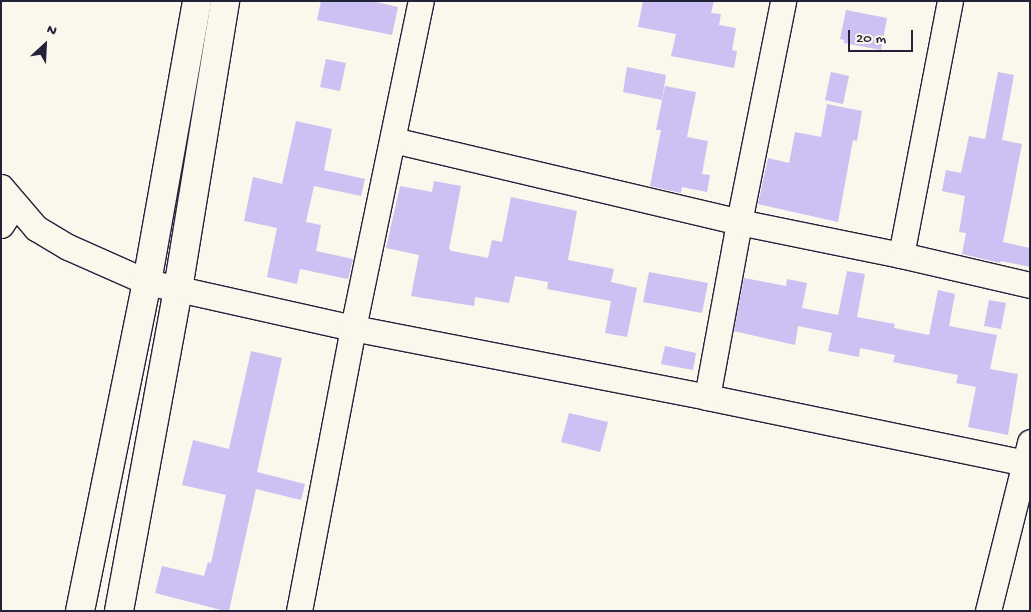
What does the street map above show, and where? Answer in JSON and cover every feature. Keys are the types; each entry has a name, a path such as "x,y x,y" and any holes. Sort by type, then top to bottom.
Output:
{"main road":[{"path":"80,611 147,282 197,1"},
{"path":"119,611 178,289 225,1"}],"street":[{"path":"299,611 353,328 420,1"},
{"path":"707,397 739,222 783,1"},
{"path":"901,255 950,1"},
{"path":"393,140 739,222 901,255 1030,286"},
{"path":"8,196 36,228 68,247 147,282 353,328 1028,457 988,611"},
{"path":"1,225 8,196"}],"building":[{"path":"321,1 372,1 398,7 392,35 317,20"},
{"path":"643,1 714,1 711,13 721,14 719,25 736,28 732,50 737,51 734,68 671,56 676,34 638,27"},
{"path":"846,10 887,18 881,50 844,43 844,40 840,39"},
{"path":"326,59 346,63 340,91 320,87"},
{"path":"627,67 666,75 662,100 623,92"},
{"path":"831,72 849,76 843,104 825,100"},
{"path":"998,72 1014,75 1002,140 1022,144 1003,242 1030,248 1030,267 1001,261 1000,263 962,254 966,233 959,232 965,196 942,191 946,170 961,173 969,136 985,139"},
{"path":"665,86 696,92 687,137 708,141 702,174 710,175 707,192 682,187 681,193 650,186 661,130 656,130"},
{"path":"827,104 862,111 857,141 853,140 838,222 758,204 768,158 789,163 795,132 821,137"},
{"path":"296,121 332,129 324,170 365,179 361,196 314,186 306,222 321,225 316,251 353,259 348,279 300,269 297,284 267,277 277,228 244,221 253,177 282,184"},
{"path":"434,181 461,186 449,249 452,251 488,258 492,240 502,242 511,197 577,211 568,260 614,269 611,282 637,288 627,337 605,333 611,301 547,289 548,282 515,276 509,303 475,297 474,306 411,296 419,255 386,248 400,186 432,192"},
{"path":"847,271 865,274 857,317 895,324 894,328 929,335 938,290 955,294 949,326 997,335 990,369 1018,374 1008,435 968,427 976,387 956,383 958,375 893,362 895,355 860,348 859,357 828,351 832,333 798,326 795,345 734,331 744,278 786,286 787,279 807,283 802,308 838,315"},
{"path":"649,272 708,283 702,313 643,302"},
{"path":"989,300 1006,303 1001,329 984,326"},
{"path":"665,346 696,353 693,370 661,364"},
{"path":"251,351 282,358 257,472 305,484 301,500 256,489 229,611 225,611 155,593 162,566 204,576 208,562 211,563 226,495 182,485 193,440 229,449"},
{"path":"569,413 608,422 600,452 561,442"}]}
